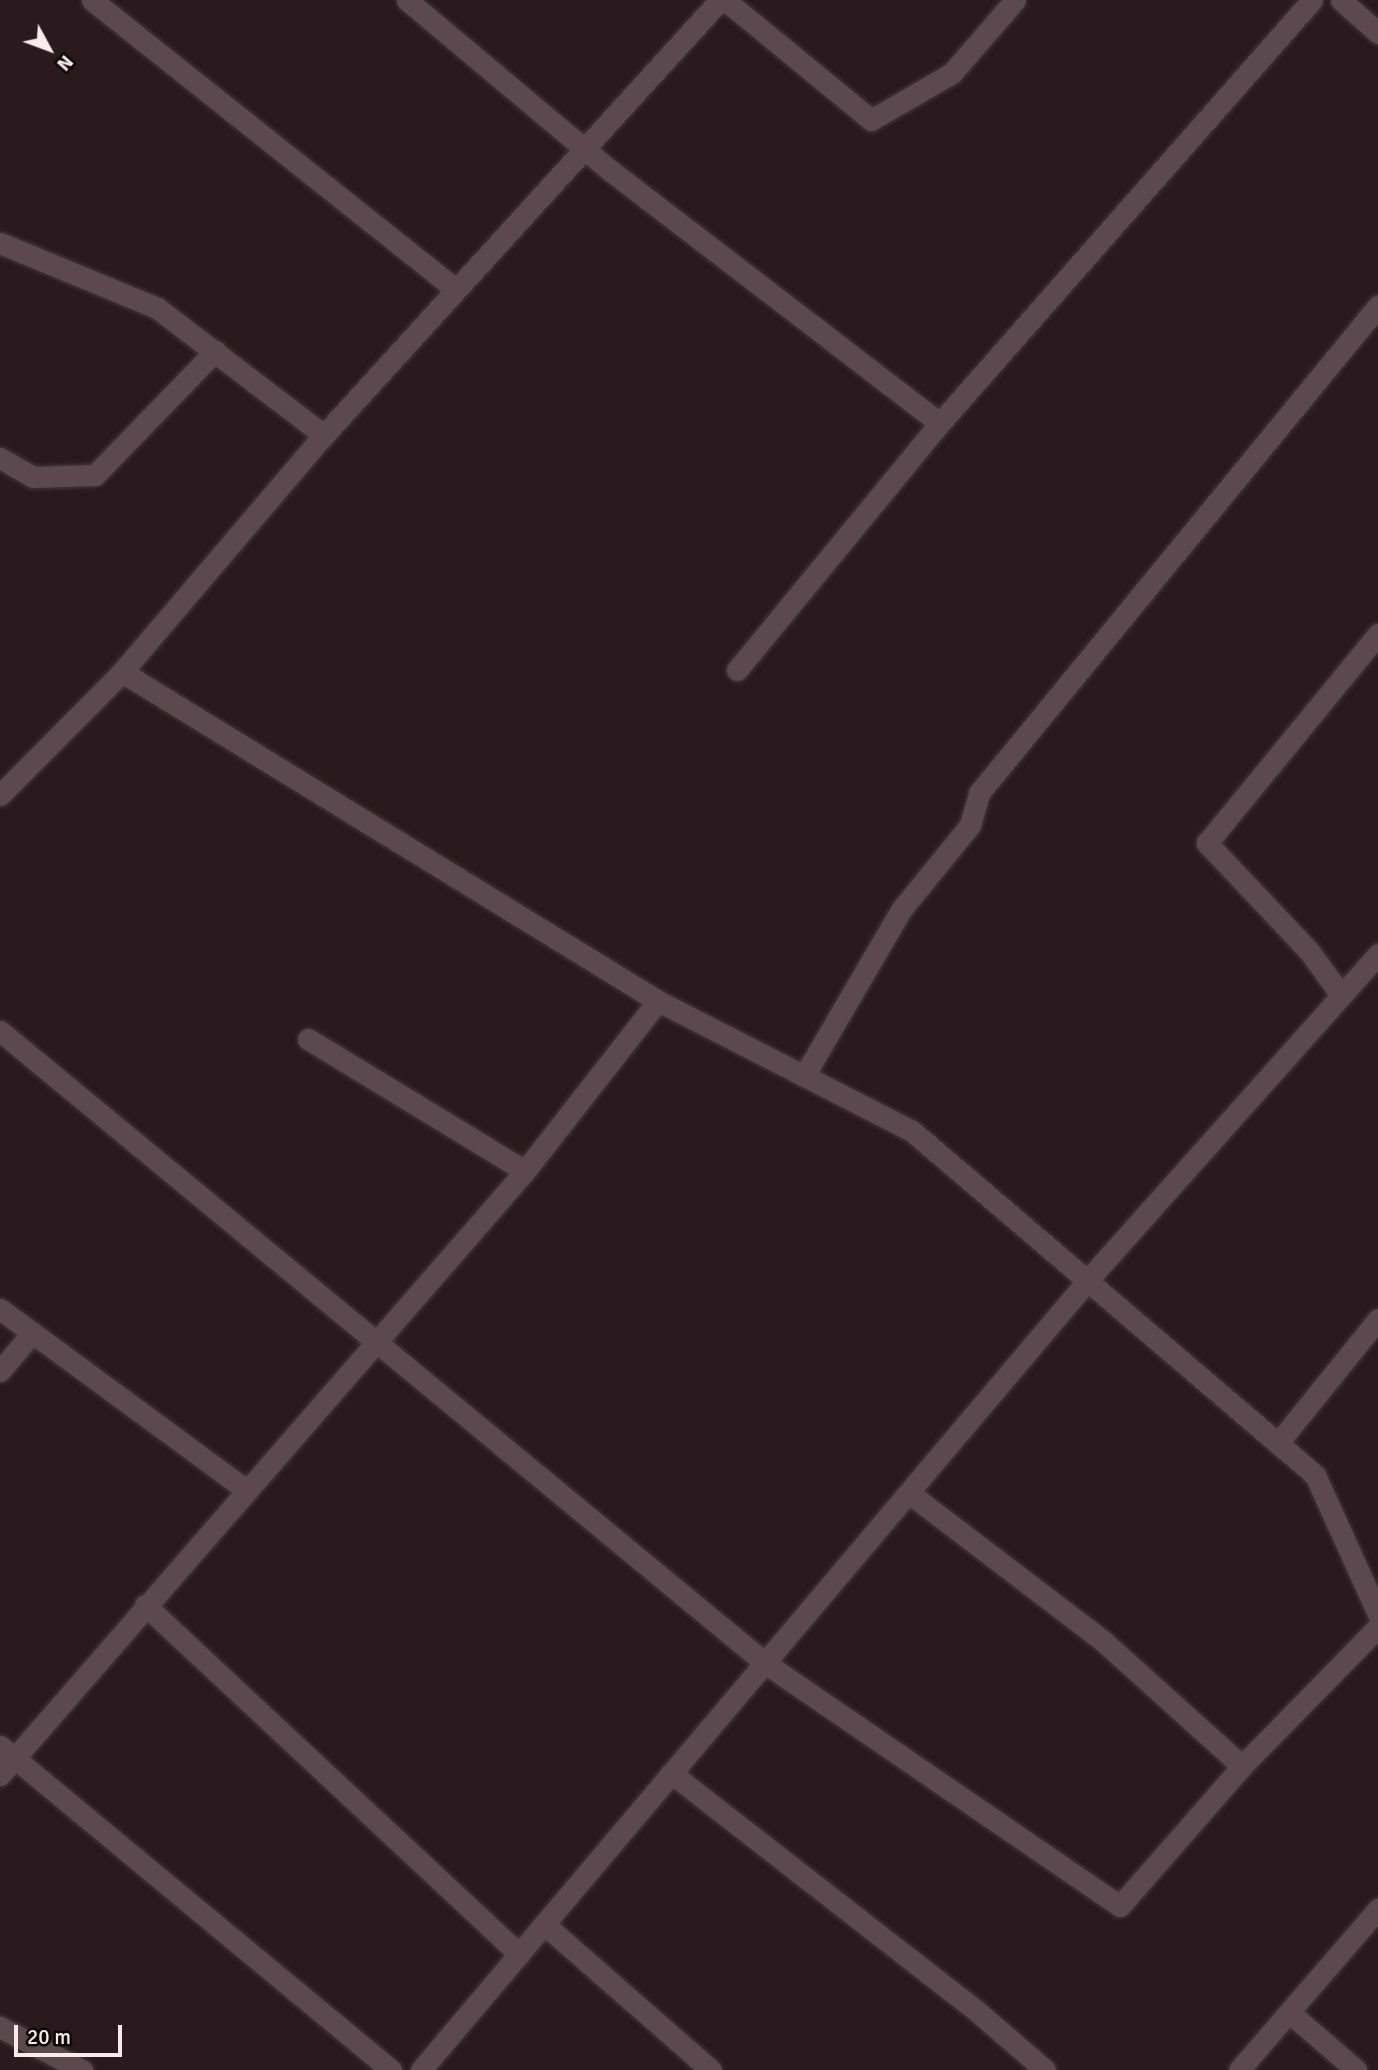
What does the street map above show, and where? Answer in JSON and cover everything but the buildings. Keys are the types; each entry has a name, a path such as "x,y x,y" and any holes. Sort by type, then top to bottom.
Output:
{"street":[{"path":"92,0 456,290"},
{"path":"407,0 585,149 940,423"},
{"path":"0,795 122,672 324,435 723,0 871,120 952,73 1015,0"},
{"path":"737,670 940,423 1311,0"},
{"path":"1341,0 1378,33"},
{"path":"0,243 157,308 324,435"},
{"path":"804,1076 901,910 970,825 979,793 1378,306"},
{"path":"0,458 33,477 95,475 215,351"},
{"path":"1341,995 1309,951 1207,843 1378,634"},
{"path":"122,672 658,1001 912,1131 1315,1475 1378,1614"},
{"path":"421,2070 1087,1281 1378,954"},
{"path":"0,1774 7,1752 145,1605 525,1171 658,1001"},
{"path":"0,1031 765,1663 1120,1906 1242,1766 1378,1627"},
{"path":"308,1039 525,1171"},
{"path":"0,1310 246,1490"},
{"path":"1278,1443 1378,1319"},
{"path":"0,1371 33,1333"},
{"path":"909,1493 1102,1640 1242,1766"},
{"path":"145,1605 519,1954"},
{"path":"7,1752 391,2070"},
{"path":"671,1773 979,2013 1045,2070"},
{"path":"1239,2070 1378,1909"},
{"path":"544,1924 711,2070"},
{"path":"1289,2012 1356,2070"},
{"path":"0,2027 82,2070"}]}
